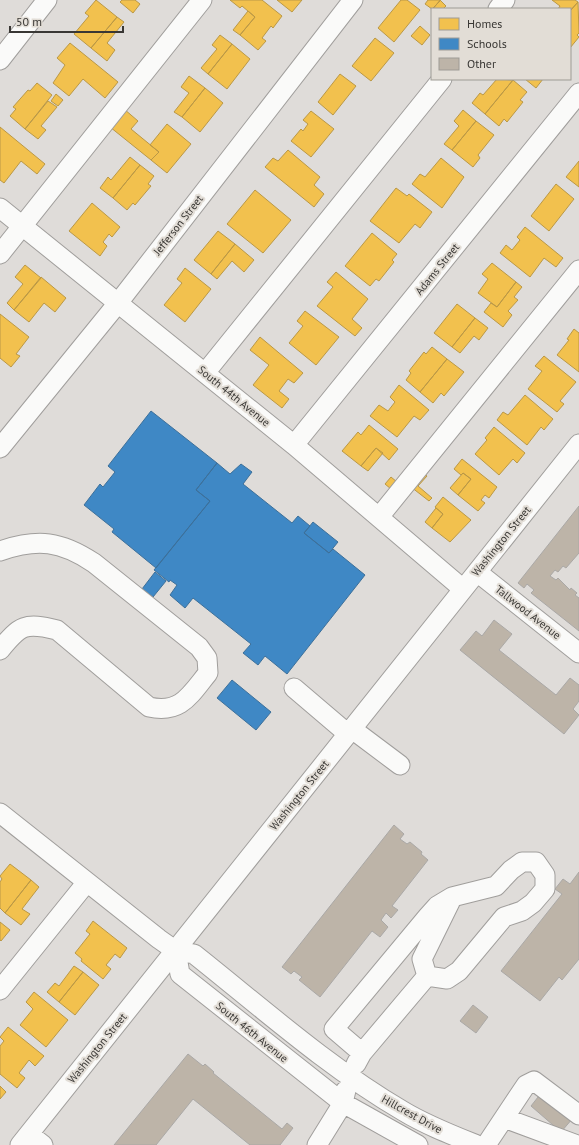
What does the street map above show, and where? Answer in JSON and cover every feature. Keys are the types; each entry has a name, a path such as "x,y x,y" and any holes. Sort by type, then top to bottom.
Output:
{"street":[{"path":"0,60 47,0"},
{"path":"0,254 202,0"},
{"name":"Jefferson Street","path":"0,448 118,303 353,0"},
{"path":"499,8 505,0"},
{"path":"205,373 441,80"},
{"name":"Adams Street","path":"294,445 579,93"},
{"name":"South 44th Avenue","path":"0,208 294,445 463,589"},
{"path":"379,517 579,270"},
{"name":"Washington Street","path":"30,1141 176,951 579,445"},
{"path":"0,552 32,544 53,543 77,552 94,563 199,647 207,658 208,673 186,700 162,710 149,707 57,630 39,625 27,626 13,633 0,650"},
{"name":"Tallwood Avenue","path":"477,572 579,653"},
{"path":"294,688 350,731 400,765"},
{"path":"1,817 176,951 194,954 349,1076"},
{"path":"362,1053 334,1029 437,906 452,897 496,886 522,862 536,862 545,875 545,889 533,903 522,910 504,917 459,971 447,979 427,976"},
{"path":"0,990 87,882"},
{"path":"427,976 422,959 452,897"},
{"name":"South 46th Avenue","path":"176,951 180,974 343,1103"},
{"path":"317,1145 343,1103 349,1076 362,1053 427,976"},
{"name":"Hillcrest Drive","path":"349,1076 404,1112 477,1145"},
{"path":"486,1145 526,1085 534,1081 579,1114"},
{"path":"343,1103 418,1145"},
{"path":"504,1118 577,1145 579,1139"}],"building: Homes":[{"path":"96,0 117,17 91,48 74,34 89,16 85,13"},
{"path":"122,0 135,0 140,4 133,13 120,2"},
{"path":"230,0 262,0 282,16 273,28 271,26 262,38 266,41 258,50 240,35 255,17 242,6 240,8"},
{"path":"277,0 302,0 292,12"},
{"path":"401,0 407,0 420,10 394,42 378,28"},
{"path":"428,0 441,0 433,8 425,4"},
{"path":"440,0 446,6 444,8 434,8"},
{"path":"552,0 575,0 578,2 571,10 571,8 559,8 560,6"},
{"path":"578,2 579,33 577,35 579,37 571,47 571,10"},
{"path":"248,11 255,17 240,35 233,30"},
{"path":"117,17 124,22 107,43 115,50 107,61 91,48"},
{"path":"420,26 430,35 422,45 411,36"},
{"path":"220,35 232,44 208,74 201,68 217,49 212,45"},
{"path":"375,38 394,53 371,81 352,66"},
{"path":"70,43 118,82 105,98 83,79 69,96 53,83 65,65 57,58"},
{"path":"232,44 250,59 227,89 208,74"},
{"path":"340,74 356,86 333,115 318,102"},
{"path":"189,76 205,88 182,117 174,112 189,93 181,87"},
{"path":"496,80 513,80 485,114 472,103 480,93 483,95"},
{"path":"513,80 527,92 520,100 523,102 507,122 504,119 499,126 485,114"},
{"path":"526,80 542,80 536,88"},
{"path":"37,83 52,95 25,129 10,116 16,109 13,107 28,90 30,91"},
{"path":"205,88 223,103 200,132 182,117"},
{"path":"56,94 63,100 58,106 51,101"},
{"path":"48,101 57,107 41,126 46,130 38,139 25,129"},
{"path":"124,109 138,121 131,129 159,152 151,160 110,127"},
{"path":"463,110 476,121 452,150 444,144 459,126 454,121"},
{"path":"311,111 334,129 311,157 291,141 301,129 303,131 308,124 303,120"},
{"path":"476,121 494,135 478,155 480,158 473,167 452,150"},
{"path":"167,124 191,144 167,173 151,160 159,152 150,145"},
{"path":"0,127 45,164 37,174 21,161 4,183 0,180"},
{"path":"288,150 320,177 314,185 324,194 314,207 265,167 273,158 278,161"},
{"path":"130,157 140,165 113,198 100,188 108,177 111,180"},
{"path":"441,158 464,177 442,208 412,184 420,174 425,177"},
{"path":"579,161 579,187 566,177"},
{"path":"140,165 154,176 148,184 151,186 135,205 133,203 127,210 113,198"},
{"path":"556,184 574,199 549,231 531,216"},
{"path":"396,188 407,196 409,194 432,212 420,228 415,224 399,243 370,221"},
{"path":"255,190 291,220 263,253 227,224"},
{"path":"92,203 120,227 112,237 109,234 103,242 107,246 100,256 69,231"},
{"path":"525,227 563,258 556,267 544,258 530,277 500,253 506,245 512,250 520,240 517,237"},
{"path":"218,231 235,244 211,274 194,260"},
{"path":"372,233 397,254 392,260 394,262 379,281 376,279 370,286 345,266"},
{"path":"235,244 254,260 244,272 232,261 217,279 211,274"},
{"path":"492,263 516,282 497,307 478,293 488,279 482,274"},
{"path":"25,265 41,278 14,310 7,303 23,284 15,277"},
{"path":"185,268 211,289 185,322 164,305 182,283 177,279"},
{"path":"336,272 368,299 352,319 362,328 355,336 317,306 333,287 327,282"},
{"path":"41,277 66,298 55,312 44,303 29,322 14,310"},
{"path":"516,282 522,287 514,297 518,300 508,311 512,315 503,327 484,312 491,303 497,307"},
{"path":"457,304 475,318 452,347 434,333"},
{"path":"305,311 339,337 316,365 289,343 303,326 297,321"},
{"path":"0,314 29,337 16,354 20,356 11,367 0,358"},
{"path":"475,318 488,328 479,340 474,336 460,353 452,347"},
{"path":"574,329 579,333 579,372 557,355 569,340 567,339"},
{"path":"260,337 303,373 294,383 288,379 279,391 289,399 282,408 253,385 269,365 250,350"},
{"path":"432,347 447,359 420,392 406,380 411,373 409,371 424,352 426,354"},
{"path":"544,356 576,382 560,401 564,404 557,412 528,389 542,371 535,366"},
{"path":"447,359 464,372 444,396 441,393 433,403 420,392"},
{"path":"399,385 429,410 420,420 414,416 397,437 370,416 379,405 388,411 395,402 390,397"},
{"path":"525,395 553,419 544,430 541,427 527,445 497,420 503,412 508,415"},
{"path":"369,425 398,449 389,460 376,448 361,466 342,451 358,432 361,435"},
{"path":"494,427 525,453 517,463 513,459 499,475 475,454 487,440 485,438"},
{"path":"376,448 383,453 368,471 361,466"},
{"path":"462,459 497,487 489,498 485,495 481,500 485,503 478,511 458,495 471,479 463,473 461,475 454,469"},
{"path":"423,473 427,476 418,486 432,498 429,501 411,487"},
{"path":"463,473 471,479 458,495 450,488"},
{"path":"391,477 397,482 391,489 385,484"},
{"path":"443,497 471,520 450,542 432,528 443,514 435,507"},
{"path":"436,508 443,514 432,528 425,522"},
{"path":"10,864 31,880 5,913 0,908 0,882 2,879 0,876"},
{"path":"31,880 39,887 22,909 30,914 21,925 5,913"},
{"path":"93,921 127,948 120,958 115,954 106,965 111,969 103,979 81,961 82,959 75,953 90,934 86,931"},
{"path":"0,922 10,930 1,941 0,940"},
{"path":"74,966 83,972 59,1002 47,992 55,983 59,986"},
{"path":"83,972 99,985 75,1015 59,1002"},
{"path":"34,992 68,1020 46,1047 20,1025 33,1009 26,1002"},
{"path":"8,1027 44,1056 35,1066 29,1060 19,1073 25,1078 17,1088 0,1074 0,1046 4,1041 0,1037"},
{"path":"0,1086 6,1092 0,1099"}],"building: Schools":[{"path":"151,411 217,463 196,490 210,501 156,568 112,532 114,529 84,505 100,484 103,487 115,472 108,466"},
{"path":"217,463 230,474 241,464 252,472 243,484 292,523 298,516 310,526 304,533 329,553 333,549 365,575 287,674 265,656 258,665 243,653 251,644 193,598 185,608 170,595 177,585 170,580 169,582 154,570 210,501 196,490"},
{"path":"313,522 338,542 329,553 304,533"},
{"path":"155,572 166,581 153,597 142,589"},
{"path":"232,680 271,712 256,730 217,698"}],"building: Other":[{"path":"579,506 579,553 566,568 563,566 558,572 555,570 550,576 556,580 558,578 570,590 571,588 577,593 575,595 579,598 579,631 531,593 534,590 527,584 524,588 518,583"},
{"path":"494,620 512,634 499,650 556,695 570,678 579,685 579,701 573,709 579,715 564,734 460,650 476,631 482,636"},
{"path":"394,825 404,834 400,839 407,844 410,842 422,852 421,854 428,860 392,906 398,910 391,918 386,913 381,920 388,927 380,937 372,931 320,997 299,980 302,977 294,971 291,974 282,967"},
{"path":"579,872 579,959 562,980 559,977 540,1001 501,971 562,894 555,889 563,879 570,884"},
{"path":"473,1005 488,1017 476,1033 460,1021"},
{"path":"188,1054 203,1066 205,1064 214,1072 213,1073 282,1129 287,1123 293,1128 280,1145 250,1145 193,1099 156,1145 114,1145"},
{"path":"542,1092 573,1118 561,1132 531,1106"}]}
